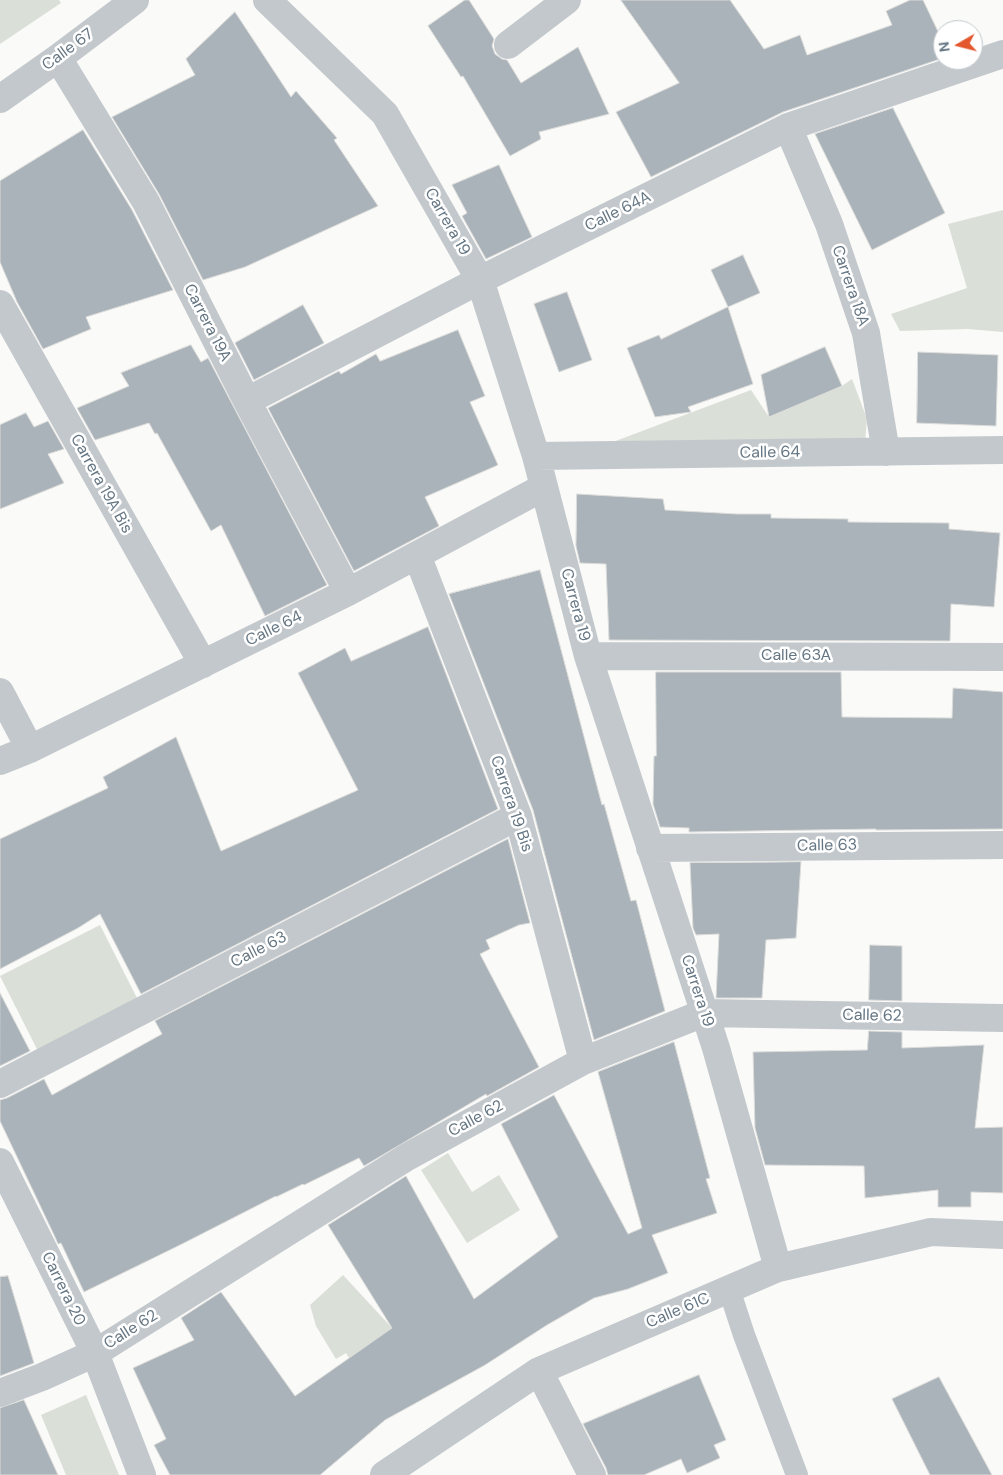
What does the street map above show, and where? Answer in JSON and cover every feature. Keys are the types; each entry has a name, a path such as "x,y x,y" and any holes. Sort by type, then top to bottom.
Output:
{"street":[{"name":"Calle 67","path":"0,99 135,0"},
{"name":"Carrera 19","path":"267,0 385,114 480,280 536,456 588,656 716,1048 778,1268"},
{"path":"508,45 567,0"},
{"name":"Calle 64A","path":"247,401 480,280 788,127 1003,54"},
{"name":"Carrera 19A","path":"58,58 146,202 247,401 348,592"},
{"name":"Carrera 18A","path":"788,127 829,224 866,333 886,452"},
{"name":"Carrera 19A Bis","path":"0,304 203,664"},
{"name":"Calle 64","path":"536,456 1003,450"},
{"name":"Calle 64","path":"0,762 348,592 544,487"},
{"name":"Carrera 19 Bis","path":"417,555 518,816 583,1061"},
{"name":"Calle 63A","path":"588,656 1003,656"},
{"path":"0,692 30,749"},
{"name":"Calle 63","path":"0,1084 518,816"},
{"name":"Calle 63","path":"650,848 1003,845"},
{"name":"Calle 62","path":"0,1393 42,1377 94,1353 407,1157 583,1061 704,1013 1003,1018"},
{"name":"Carrera 20","path":"0,1162 94,1353 142,1475"},
{"name":"Calle 61C","path":"384,1475 539,1371 778,1268 931,1232 1003,1235"},
{"path":"539,1371 592,1475"}],"lane":[{"path":"729,1289 744,1335 797,1475"}],"shaded area":[{"path":"0,0 59,0 61,3 0,44"},
{"path":"1003,210 1003,332 968,329 900,331 891,314 967,288 948,224"},
{"path":"852,379 867,419 865,442 597,448 751,390 769,417 842,386"},
{"path":"100,925 141,1006 41,1057 0,976"},
{"path":"448,1153 472,1192 499,1175 520,1210 467,1243 421,1170"},
{"path":"343,1275 393,1329 353,1365 346,1353 336,1359 316,1326 310,1305"},
{"path":"86,1395 119,1475 66,1475 41,1415"}],"building":[{"path":"465,0 469,0 494,39 492,46 495,54 507,60 521,83 578,47 609,114 539,132 541,139 510,156 463,76 461,77 428,26"},
{"path":"621,0 730,0 764,49 800,35 807,55 892,25 886,11 910,0 923,0 933,21 933,61 783,112 651,177 616,112 679,83"},
{"path":"235,12 291,97 296,91 337,138 334,140 378,206 245,267 203,280 159,194 112,117 195,75 186,59"},
{"path":"893,108 945,213 872,250 815,134"},
{"path":"83,130 132,210 173,290 86,317 91,329 43,349 17,302 0,262 0,181"},
{"path":"499,165 532,237 486,259 462,216 467,213 452,185"},
{"path":"743,255 760,293 728,307 711,270"},
{"path":"567,292 592,360 559,372 534,304"},
{"path":"303,305 324,343 254,380 235,343"},
{"path":"728,307 753,384 688,407 691,412 655,417 627,348 659,335 661,339"},
{"path":"458,330 485,396 470,402 498,465 425,497 439,526 354,571 268,408 339,371 341,374 376,354 380,361"},
{"path":"191,345 201,362 208,358 327,585 265,616 221,525 211,531 157,433 155,434 149,423 95,440 77,408 129,386 121,373"},
{"path":"825,347 842,386 769,417 761,375"},
{"path":"918,352 998,355 996,426 917,423"},
{"path":"26,413 34,427 48,421 64,449 48,454 64,483 0,509 0,425"},
{"path":"577,494 663,499 665,510 771,514 771,518 848,519 848,522 949,523 949,529 1000,533 994,607 951,604 950,641 609,640 606,564 580,563 576,546"},
{"path":"540,570 602,805 604,804 631,901 636,900 665,1011 594,1040 533,810 449,594"},
{"path":"428,627 498,809 141,994 100,914 78,928 0,969 0,839 108,788 103,777 176,737 221,851 358,790 298,673 345,648 351,661"},
{"path":"656,672 841,672 842,717 952,718 953,688 1003,692 1003,829 689,832 689,828 660,827 653,804 654,756 656,756"},
{"path":"508,839 530,923 519,925 486,940 490,949 480,954 539,1067 487,1096 486,1094 364,1166 359,1158 304,1185 276,1196 84,1292 61,1243 58,1244 0,1121 0,1100 44,1079 52,1095 162,1034 155,1021"},
{"path":"801,862 796,938 766,940 762,998 716,998 719,934 696,935 693,928 690,863"},
{"path":"870,945 902,946 902,1001 869,1000"},
{"path":"0,993 30,1051 0,1066"},
{"path":"869,1031 902,1032 902,1048 984,1045 975,1128 1003,1127 1003,1193 971,1192 971,1207 938,1207 938,1190 865,1198 864,1166 765,1165 755,1128 753,1052 867,1050"},
{"path":"674,1042 710,1178 706,1179 717,1213 652,1235 668,1273 628,1289 594,1298 547,1325 485,1365 385,1420 320,1475 170,1475 154,1445 166,1439 133,1368 194,1340 181,1318 221,1292 295,1396 392,1328 328,1225 406,1176 474,1299 558,1237 501,1124 554,1095 628,1234 642,1228 598,1072"},
{"path":"8,1276 34,1363 0,1376 0,1277"},
{"path":"699,1375 726,1440 714,1445 720,1458 687,1473 681,1459 644,1475 608,1475 583,1424"},
{"path":"939,1377 992,1475 930,1475 892,1399"},
{"path":"24,1400 58,1475 0,1475 0,1408"}]}
